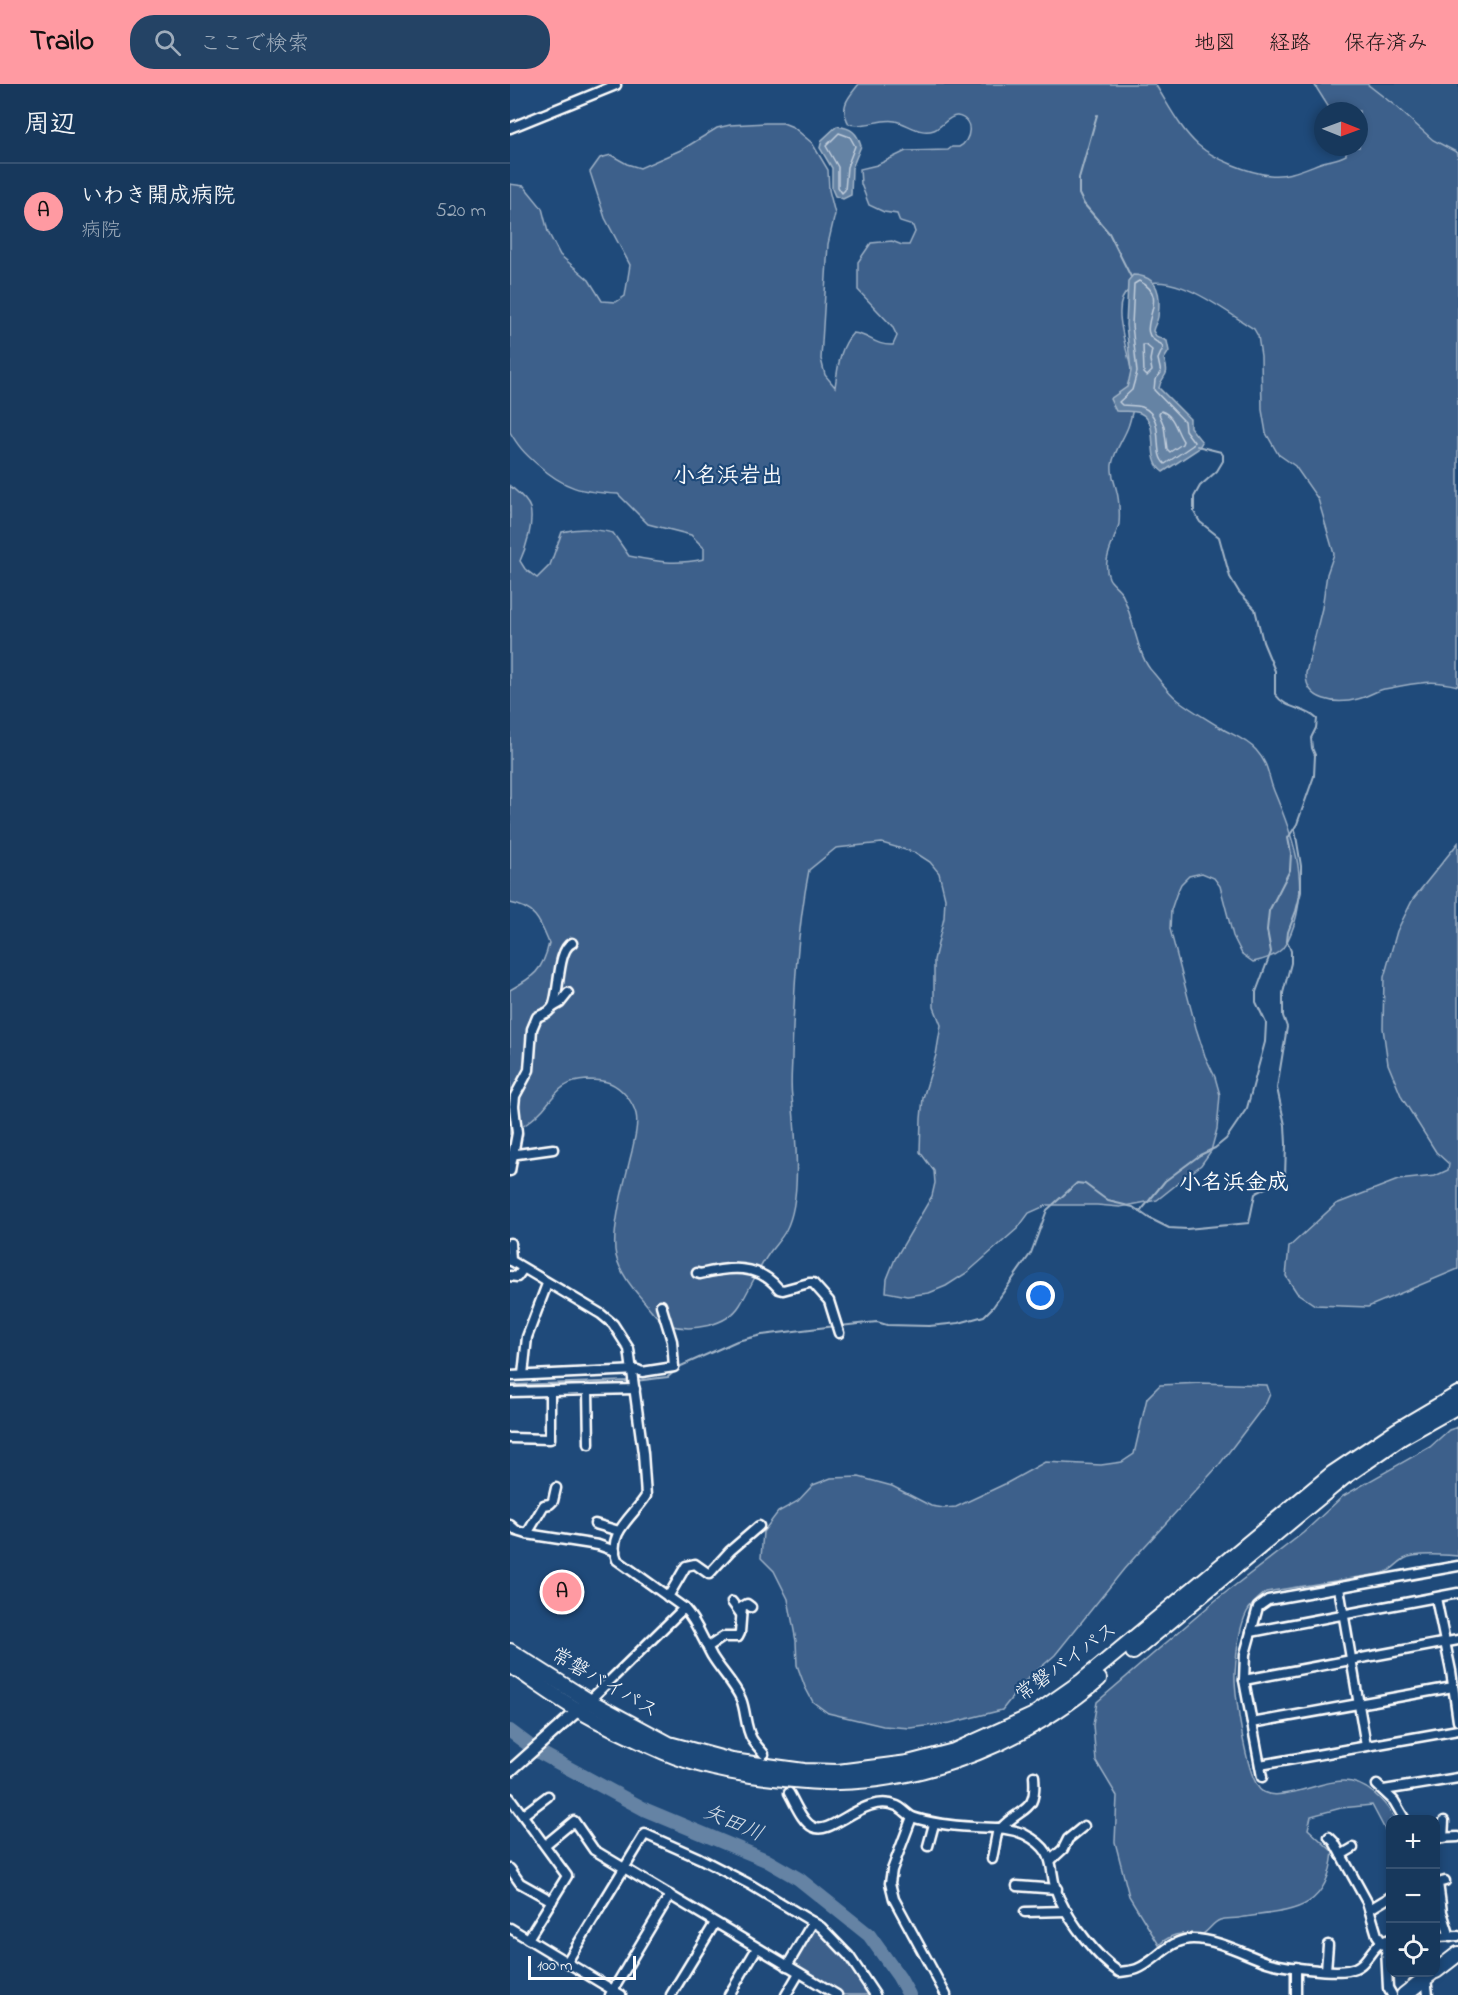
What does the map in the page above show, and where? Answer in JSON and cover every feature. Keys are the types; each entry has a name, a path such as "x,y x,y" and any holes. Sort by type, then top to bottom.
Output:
{"main road":[{"name":"常磐バイパス","path":"510,1651 583,1706 669,1744 732,1761 815,1771 856,1770 908,1763 954,1750 1032,1716 1083,1681 1333,1473 1397,1430 1458,1394"},
{"name":"常磐バイパス","path":"510,1665 666,1753 729,1772 838,1782 915,1772 966,1757 1043,1721 1076,1698 1343,1478 1401,1438 1458,1406"},
{"path":"1440,1967 1458,1954"},
{"path":"1404,1995 1427,1977"}],"street":[{"path":"510,128 611,86"},
{"path":"553,1006 563,954 568,945 573,943"},
{"path":"510,1172 511,1155 517,1132 515,1096 529,1070 532,1029 537,1017 560,1003 568,993"},
{"path":"511,1155 553,1149"},
{"path":"510,1243 512,1251 510,1260 601,1314 613,1324 629,1348 646,1496 619,1531 615,1551 617,1560 684,1608 692,1617 724,1675 736,1688 745,1710 747,1726 752,1738 764,1754"},
{"path":"697,1273 727,1268 746,1270 768,1277 779,1289 783,1290 809,1282 813,1283 829,1301 839,1332"},
{"path":"510,1276 518,1277 523,1269"},
{"path":"523,1375 527,1337 547,1284"},
{"path":"510,1376 677,1369 672,1341 661,1305"},
{"path":"510,1392 635,1389"},
{"path":"588,1390 589,1444"},
{"path":"510,1438 550,1439 550,1391"},
{"path":"527,1534 544,1504 553,1501 556,1488"},
{"path":"595,1524 619,1531"},
{"path":"510,1525 527,1534 598,1545 615,1551"},
{"path":"668,1597 686,1566 695,1564 709,1574 730,1551 759,1526"},
{"path":"1262,1777 1244,1680 1245,1654 1258,1607 1269,1600 1458,1566"},
{"path":"1339,1588 1366,1746"},
{"path":"1251,1632 1458,1593"},
{"path":"1436,1598 1445,1643 1454,1667 1453,1687 1458,1721"},
{"path":"732,1602 740,1613"},
{"path":"708,1647 723,1638 738,1637 743,1604 751,1607"},
{"path":"510,1771 583,1706 684,1608"},
{"path":"1244,1680 1458,1640"},
{"path":"1252,1723 1453,1687"},
{"path":"1260,1765 1458,1730"},
{"path":"992,1859 999,1828 1029,1807 1035,1793 1034,1776"},
{"path":"1402,1815 1394,1801 1380,1787 1458,1778"},
{"path":"789,1793 810,1826 817,1829 824,1828 862,1807 885,1803 897,1806 912,1817 934,1824 999,1828 1022,1833 1043,1848 1051,1860 1059,1897 1067,1911 1106,1964 1119,1972 1139,1969 1171,1945 1193,1939 1214,1943 1270,1964 1349,1970 1365,1962 1374,1947 1386,1941"},
{"path":"523,1815 548,1796"},
{"path":"510,1798 567,1876 528,1939"},
{"path":"912,1817 892,1870 890,1883 894,1899 946,1995"},
{"path":"545,1845 574,1821 594,1850 837,1995"},
{"path":"1440,1835 1444,1821"},
{"path":"928,1846 934,1824"},
{"path":"1051,1860 1063,1849 1068,1839 1084,1826"},
{"path":"567,1962 645,1834 751,1885 821,1927 849,1956 875,1995"},
{"path":"1329,1837 1370,1909 1375,1929 1381,1943 1386,1948 1388,1988 1392,1995"},
{"path":"1440,1838 1458,1837"},
{"path":"1341,1855 1353,1848"},
{"path":"510,1869 520,1883 552,1901"},
{"path":"1445,1881 1438,1883 1442,1912 1454,1937"},
{"path":"1017,1886 1057,1889"},
{"path":"510,1928 614,1993 670,1895"},
{"path":"1370,1909 1386,1899"},
{"path":"1025,1912 1067,1911"},
{"path":"788,1966 813,1922"},
{"path":"671,1995 715,1923"},
{"path":"1326,1970 1328,1945"},
{"path":"729,1995 757,1948"},
{"path":"1296,1967 1296,1995"},
{"path":"786,1995 799,1973"},
{"path":"1428,1995 1431,1977"}],"shaded area":[{"path":"859,84 1155,84 1186,132 1205,150 1242,168 1262,174 1283,175 1344,156 1368,156 1368,102 1325,102 1314,84 1367,84 1433,140 1458,153 1458,686 1435,682 1416,683 1384,689 1349,701 1323,699 1311,690 1306,673 1322,608 1327,574 1334,554 1318,499 1295,466 1278,454 1266,433 1262,410 1261,356 1258,336 1254,329 1194,292 1161,282 1145,283 1129,290 1122,298 1120,310 1124,341 1135,388 1135,400 1128,427 1112,465 1118,499 1119,524 1108,557 1107,571 1110,580 1120,590 1125,600 1145,662 1150,669 1178,700 1248,743 1261,756 1287,823 1299,873 1298,908 1289,938 1279,952 1261,960 1253,962 1242,954 1233,936 1220,886 1214,878 1202,873 1189,876 1181,884 1171,910 1170,929 1196,1028 1220,1095 1217,1129 1211,1151 1201,1165 1157,1200 1120,1207 1047,1205 1029,1213 1018,1228 968,1272 946,1286 929,1293 907,1296 886,1292 887,1279 895,1259 932,1196 935,1183 934,1171 920,1152 921,1119 923,1098 936,1055 941,1025 934,1007 934,960 944,918 945,898 939,873 930,862 916,853 882,843 836,848 809,870 799,939 791,1076 796,1183 791,1217 784,1233 765,1259 734,1312 727,1318 708,1326 678,1327 661,1321 654,1314 634,1290 620,1268 616,1256 617,1219 637,1123 635,1109 626,1096 619,1088 605,1081 587,1080 572,1083 557,1093 532,1120 510,1134 510,990 536,972 544,960 549,943 536,917 526,908 510,903 510,486 530,508 530,528 520,561 525,569 537,578 550,565 562,532 569,530 588,529 613,533 629,556 658,561 684,562 704,559 704,548 691,535 648,524 618,494 574,488 556,479 525,453 510,432 510,184 524,186 542,208 548,232 560,255 589,280 602,301 616,302 625,296 630,265 605,218 590,172 600,158 611,155 640,168 683,149 717,128 766,123 783,123 793,127 812,143 828,170 829,190 835,214 828,244 821,359 825,375 835,387 842,352 853,333 886,345 893,345 897,336 892,326 858,290 858,262 871,243 892,241 909,245 915,232 913,226 900,222 897,214 884,212 869,205 861,184 860,169 877,165 906,151 948,150 952,147 959,147 966,140 969,130 967,121 957,116 951,117 937,129 929,131 889,120 861,125 849,124 845,112 848,98"},
{"path":"1355,84 1458,84 1458,158 1368,107 1368,102 1358,102 1353,99"},
{"path":"1458,843 1458,1269 1368,1307 1315,1305 1297,1293 1286,1276 1289,1247 1336,1204 1398,1180 1435,1176 1448,1170 1449,1164 1436,1152 1402,1098 1388,1064 1383,1028 1384,977 1397,931 1413,899"},
{"path":"1201,1383 1267,1385 1270,1394 1266,1403 1219,1465 1124,1569 1055,1655 1024,1682 1002,1710 950,1723 910,1728 883,1726 828,1713 813,1702 797,1665 796,1641 788,1599 774,1571 761,1558 763,1532 778,1512 798,1501 813,1485 831,1478 859,1477 892,1486 931,1506 944,1508 956,1507 1045,1462 1101,1465 1122,1462 1134,1454 1147,1398 1160,1385"},
{"path":"1458,1427 1458,1556 1415,1555 1404,1559 1384,1573 1266,1592 1253,1603 1247,1612 1238,1642 1235,1674 1237,1699 1247,1756 1257,1785 1263,1792 1274,1795 1337,1781 1359,1784 1374,1793 1392,1815 1386,1815 1386,1831 1372,1805 1341,1808 1311,1816 1308,1829 1333,1852 1323,1887 1314,1898 1289,1910 1220,1920 1201,1935 1177,1934 1167,1938 1159,1945 1129,1896 1115,1842 1117,1796 1096,1761 1093,1725 1097,1702 1216,1600 1303,1533 1343,1496 1430,1447 1449,1430"},
{"path":"815,1928 846,1957 869,1995 843,1995 794,1966 793,1962"}],"water":[{"path":"837,126 853,132 858,137 861,146 852,168 851,195 843,199 835,196 832,189 832,168 820,148 822,140"},
{"path":"1133,275 1149,279 1154,283 1159,295 1158,317 1153,331 1156,336 1167,341 1169,351 1164,359 1167,370 1159,388 1190,419 1190,427 1202,442 1198,449 1163,472 1154,459 1152,433 1147,418 1137,412 1116,411 1110,399 1127,387 1131,371 1126,325 1128,281"}],"waterway":[{"path":"1097,115 1079,178 1079,194 1084,204 1109,233 1131,277"},
{"path":"1140,1212 1165,1181 1226,1139 1247,1108 1265,1042 1266,1023 1256,1002 1256,992 1271,952 1267,930 1269,911 1290,870 1291,853 1288,838 1297,824 1314,776 1315,755 1311,738 1317,719 1307,712 1290,706 1275,694 1275,671 1263,642 1255,609 1239,592 1230,577 1219,537 1200,522 1194,512 1194,497 1200,486 1217,471 1223,461 1221,452 1197,446"},
{"path":"840,1326 877,1322 887,1325 929,1326 959,1323 984,1316 993,1307 1031,1253 1047,1210 1077,1183 1085,1184 1108,1201 1133,1207 1169,1228 1187,1229 1249,1223 1255,1194 1285,1177 1285,1125 1277,1088 1287,1027 1283,1016 1283,993 1291,963 1291,951 1287,941 1288,932 1301,892 1301,866 1295,830"},
{"path":"635,1381 668,1377 681,1366 737,1341 762,1335 835,1326"},
{"path":"510,1385 630,1381"},
{"name":"矢田川","path":"510,1731 537,1751 646,1810 766,1860 799,1879 869,1935 909,1995"}],"tunnel":[{"path":"764,1754 789,1793"}],"place":[{"name":"いわき開成病院","path":"562,1592"}],"district":[{"name":"小名浜岩出","path":"728,477"},
{"name":"小名浜金成","path":"1234,1184"}]}
